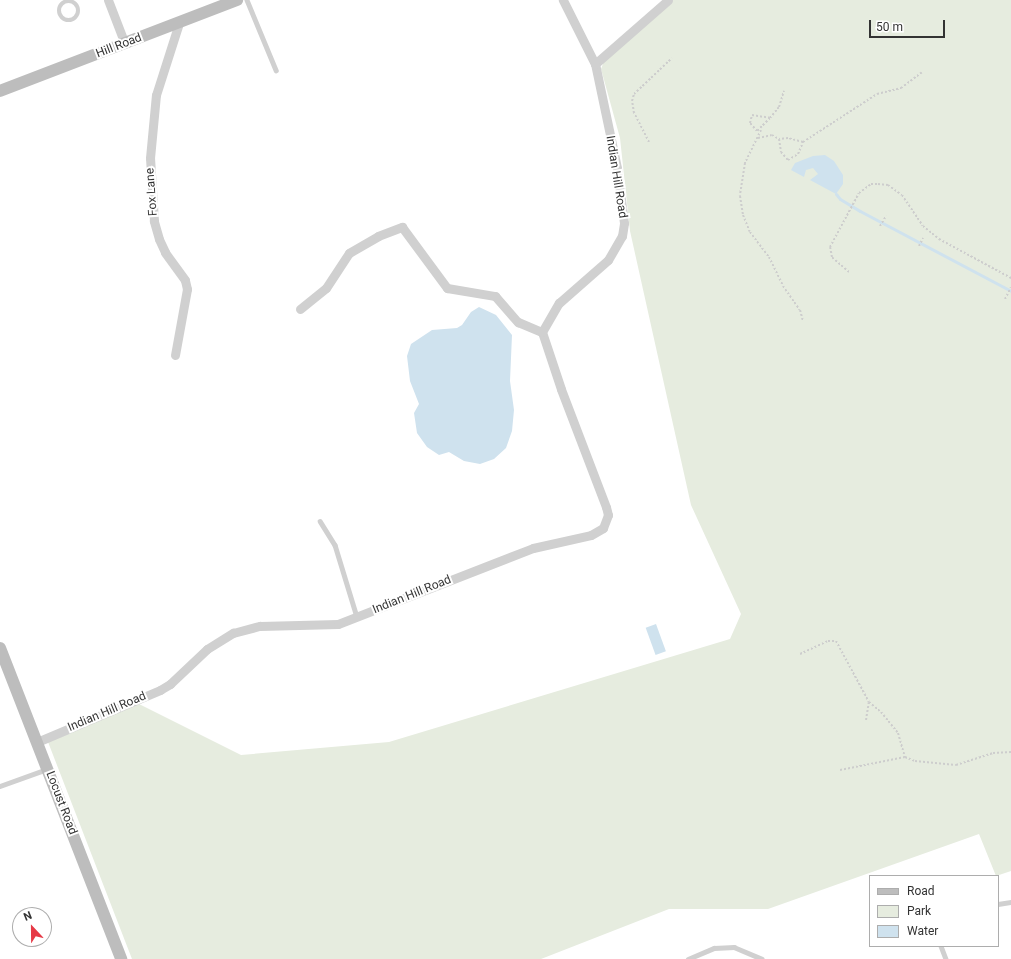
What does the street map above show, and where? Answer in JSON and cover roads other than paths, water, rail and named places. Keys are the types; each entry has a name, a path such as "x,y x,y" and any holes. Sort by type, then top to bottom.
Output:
{"street":[{"path":"108,0 125,44"},
{"name":"Hill Road","path":"0,91 238,0"},
{"name":"Indian Hill Road","path":"37,742 160,690 170,684 207,649 233,633 260,626 331,625 357,617 533,548 595,534 606,523 606,507 561,389 542,332 559,303 608,260 622,236 624,223 617,168 595,64 563,0"},
{"path":"595,64 668,0"},
{"name":"Fox Lane","path":"175,355 187,289 185,280 158,239 154,221 150,158 156,94 179,23"},
{"path":"300,309 326,288 349,253 378,236 402,228 447,288 496,296 518,322 542,332"},
{"name":"Locust Road","path":"0,648 121,959"}],"lane":[{"path":"70,0 77,5 79,12 76,18 70,20 63,19 59,10 61,4 70,0"},
{"path":"247,0 276,70"},
{"path":"320,521 335,545 357,617"},
{"path":"0,786 47,769"},
{"path":"999,904 1011,902"},
{"path":"688,959 714,948 734,946 762,959"},
{"path":"941,947 946,959"}],"water":[{"path":"825,155 834,161 843,175 843,184 836,194 810,180 818,174 813,168 806,170 804,177 791,170 795,163 813,156"},
{"path":"479,307 496,315 512,335 510,381 514,410 512,431 506,448 494,459 480,464 464,461 449,452 439,455 427,447 417,433 414,413 419,404 410,381 407,356 411,344 432,330 457,328 462,325 471,312"},
{"path":"656,624 666,651 656,655 646,628"}],"waterway":[{"path":"836,194 840,199 860,211 1011,291"}]}
